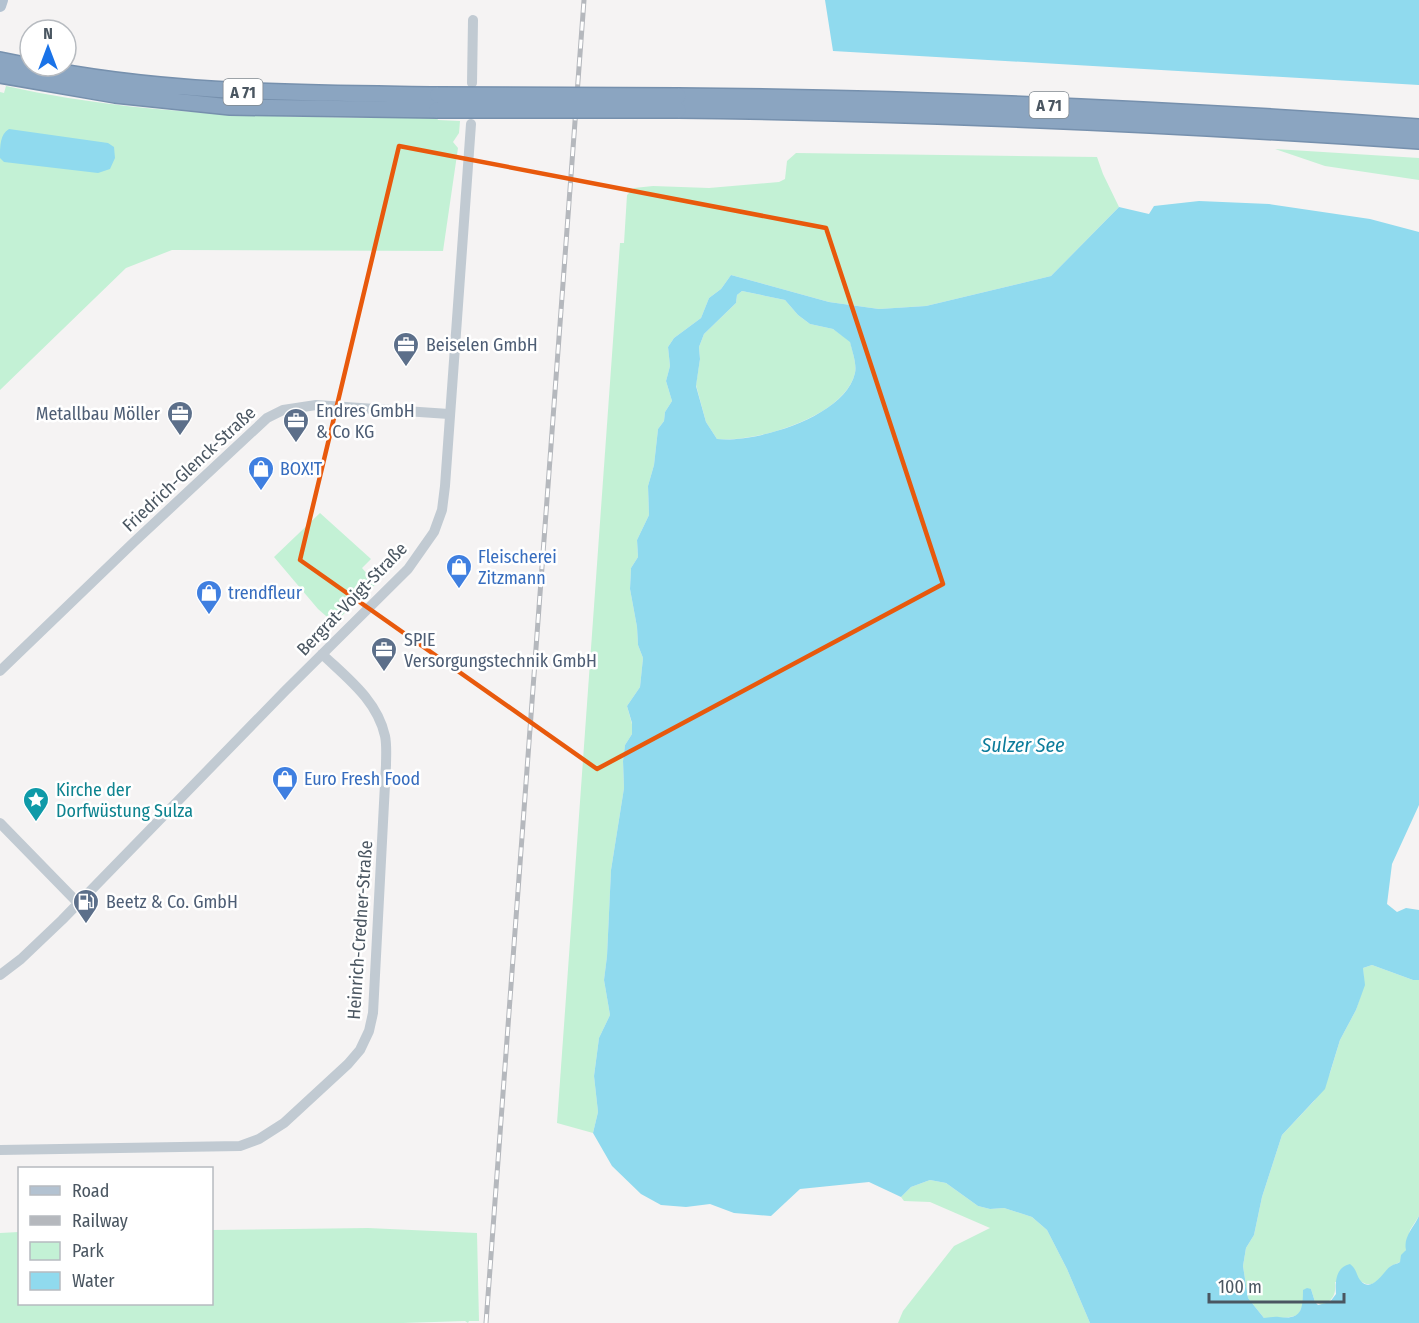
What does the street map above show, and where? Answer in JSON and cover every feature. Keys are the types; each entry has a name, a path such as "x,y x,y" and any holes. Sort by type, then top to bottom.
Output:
{"highway":[{"name":"A 71","path":"5,68 115,95 230,106 437,102 678,103 832,97 1091,106 1419,127"},
{"name":"A 71","path":"78,74 232,92 437,102"},
{"name":"A 71","path":"678,103 833,112 1056,120 1419,141"}],"main road":[{"path":"0,6 2,0"}],"street":[{"path":"472,83 473,20"},
{"name":"Bergrat-Voigt-Straße","path":"0,975 21,959 78,903 408,569 434,532 443,500 471,124"},
{"name":"Friedrich-Glenck-Straße","path":"0,671 126,549 267,418 283,410 316,405 450,414"},
{"name":"Heinrich-Credner-Straße","path":"0,1150 240,1146 284,1124 360,1050 369,1030 373,1013 386,739 380,718 367,697 322,654"},
{"path":"0,823 78,903"}],"highlighted area":[{"path":"399,146 826,228 943,584 597,769 300,560"}],"green space":[{"path":"6,86 59,97 167,110 275,116 437,118 438,120 460,121 459,133 453,142 458,148 443,251 172,250 126,268 0,390 0,92 4,93"},
{"path":"1275,149 1419,158 1419,180 1325,166"},
{"path":"796,153 1097,157 1119,207 1051,276 926,306 879,309 829,302 731,275 721,289 709,298 701,318 674,338 668,347 670,366 666,381 672,401 658,429 654,465 648,486 649,515 637,540 638,557 631,568 630,589 638,645 643,658 640,687 627,706 632,734 625,745 623,761 624,788 611,870 604,980 610,1015 599,1038 594,1076 598,1112 593,1133 557,1123 620,243 624,243 627,195 634,188 653,186 709,188 779,182 785,179 787,161"},
{"path":"742,291 785,300 798,315 810,324 833,329 850,341 855,373 848,389 835,402 817,414 796,424 753,437 717,439 706,422 696,385 700,359 699,347 704,334 736,303 737,295"},
{"path":"320,513 371,559 362,568 376,584 334,623 318,609 274,557"},
{"path":"1372,965 1413,980 1419,980 1419,1216 1410,1230 1406,1250 1400,1262 1391,1266 1379,1280 1372,1284 1360,1281 1335,1282 1333,1296 1322,1305 1315,1302 1311,1289 1298,1315 1286,1318 1264,1318 1248,1298 1243,1266 1246,1248 1254,1235 1262,1197 1282,1135 1314,1101 1330,1073 1340,1040 1356,1010 1364,985 1363,968"},
{"path":"930,1180 946,1183 978,1206 990,1209 1004,1208 1032,1217 1047,1230 1090,1323 898,1323 903,1311 954,1246 990,1228 930,1202 904,1201 901,1197 911,1187"},
{"path":"368,1228 477,1233 479,1321 468,1323 465,1321 0,1323 0,1233 18,1232 18,1305 213,1305 213,1230"}],"water":[{"path":"825,0 1419,0 1419,85 833,51"},
{"path":"9,129 108,143 114,147 115,158 110,169 98,173 4,162 0,158 0,145 2,137"},
{"name":"Sulzer See","path":"1199,201 1269,204 1370,219 1419,232 1419,805 1392,864 1387,904 1397,912 1406,908 1419,910 1419,980 1413,980 1372,965 1363,968 1365,985 1356,1010 1340,1040 1325,1089 1282,1135 1262,1197 1254,1235 1246,1248 1243,1266 1248,1298 1264,1318 1292,1317 1299,1312 1303,1290 1307,1288 1311,1289 1318,1305 1330,1302 1336,1294 1337,1275 1345,1266 1350,1264 1360,1280 1369,1285 1391,1266 1400,1262 1401,1255 1406,1250 1407,1236 1419,1216 1419,1323 1090,1323 1047,1230 1032,1217 1004,1208 990,1209 978,1206 946,1183 930,1180 911,1187 901,1197 869,1182 800,1189 771,1216 734,1213 710,1204 686,1207 661,1205 641,1194 612,1166 593,1133 598,1112 594,1076 599,1038 610,1015 604,980 611,870 624,788 623,761 625,745 632,734 632,723 627,706 640,687 643,658 638,645 630,589 631,568 638,557 637,540 649,515 648,486 654,465 658,429 672,401 666,381 670,366 668,347 674,338 701,318 709,298 721,289 731,275 829,302 879,309 926,306 1051,276 1119,207 1149,214 1154,206","holes":["742,291 785,300 798,315 810,324 833,329 850,342 855,373 848,389 835,402 797,424 754,437 717,439 706,422 696,386 700,359 699,347 704,334 736,303 737,295"]}],"railway":[{"path":"486,1323 584,0"}],"place":[{"name":"Beiselen GmbH","path":"406,368"},
{"name":"Metallbau Möller","path":"180,437"},
{"name":"Endres GmbH & Co KG","path":"296,444"},
{"name":"BOX!T","path":"261,492"},
{"name":"Fleischerei Zitzmann","path":"459,590"},
{"name":"trendfleur","path":"209,616"},
{"name":"SPIE Versorgungstechnik GmbH","path":"384,673"},
{"name":"Euro Fresh Food","path":"285,802"},
{"name":"Kirche der Dorfwüstung Sulza","path":"36,823"},
{"name":"Beetz & Co. GmbH","path":"86,925"}]}
